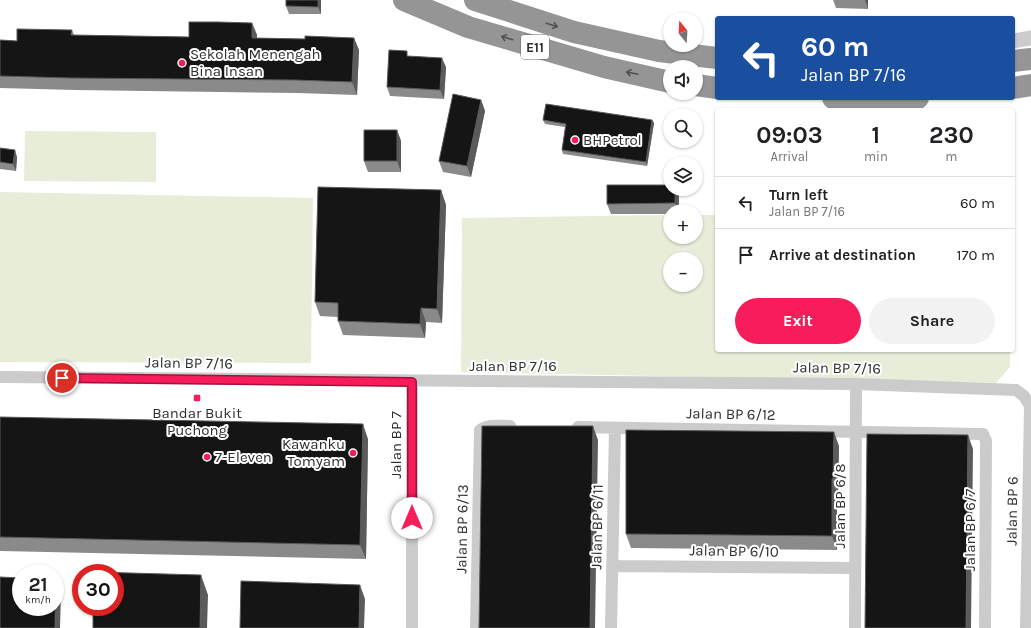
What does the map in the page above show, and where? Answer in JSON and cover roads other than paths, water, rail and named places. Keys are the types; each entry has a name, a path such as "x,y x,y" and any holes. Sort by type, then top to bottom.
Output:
{"highway":[{"name":"E11","path":"404,0 468,27 604,67 663,80"},
{"name":"E11","path":"474,0 574,32 659,51 713,57"},
{"path":"1015,61 1031,59"},
{"path":"1015,88 1031,85"},
{"path":"703,86 715,88"},
{"path":"865,100 893,100"}],"street":[{"path":"1015,41 1031,38"},
{"name":"Jalan BP 7/16","path":"0,378 856,384 1016,390 1024,396"},
{"name":"Jalan BP 7","path":"412,382 412,628"},
{"name":"Jalan BP 6/8","path":"855,628 856,384"},
{"name":"Jalan BP 6","path":"1024,396 1030,406 1026,628"},
{"name":"Jalan BP 6/13","path":"476,628 480,430 490,426 521,426"},
{"name":"Jalan BP 6/12","path":"568,427 983,434"},
{"name":"Jalan BP 6/11","path":"611,628 615,428"},
{"name":"Jalan BP 6/7","path":"983,434 986,441 985,628"},
{"name":"Jalan BP 6/10","path":"612,566 855,568"}],"place":[{"name":"Sekolah Menengah Bina Insan","path":"182,63"},
{"name":"BHPetrol","path":"575,140"},
{"name":"Bandar Bukit Puchong","path":"197,398"},
{"name":"Kawanku Tomyam","path":"353,453"},
{"name":"7-Eleven","path":"207,457"}]}
